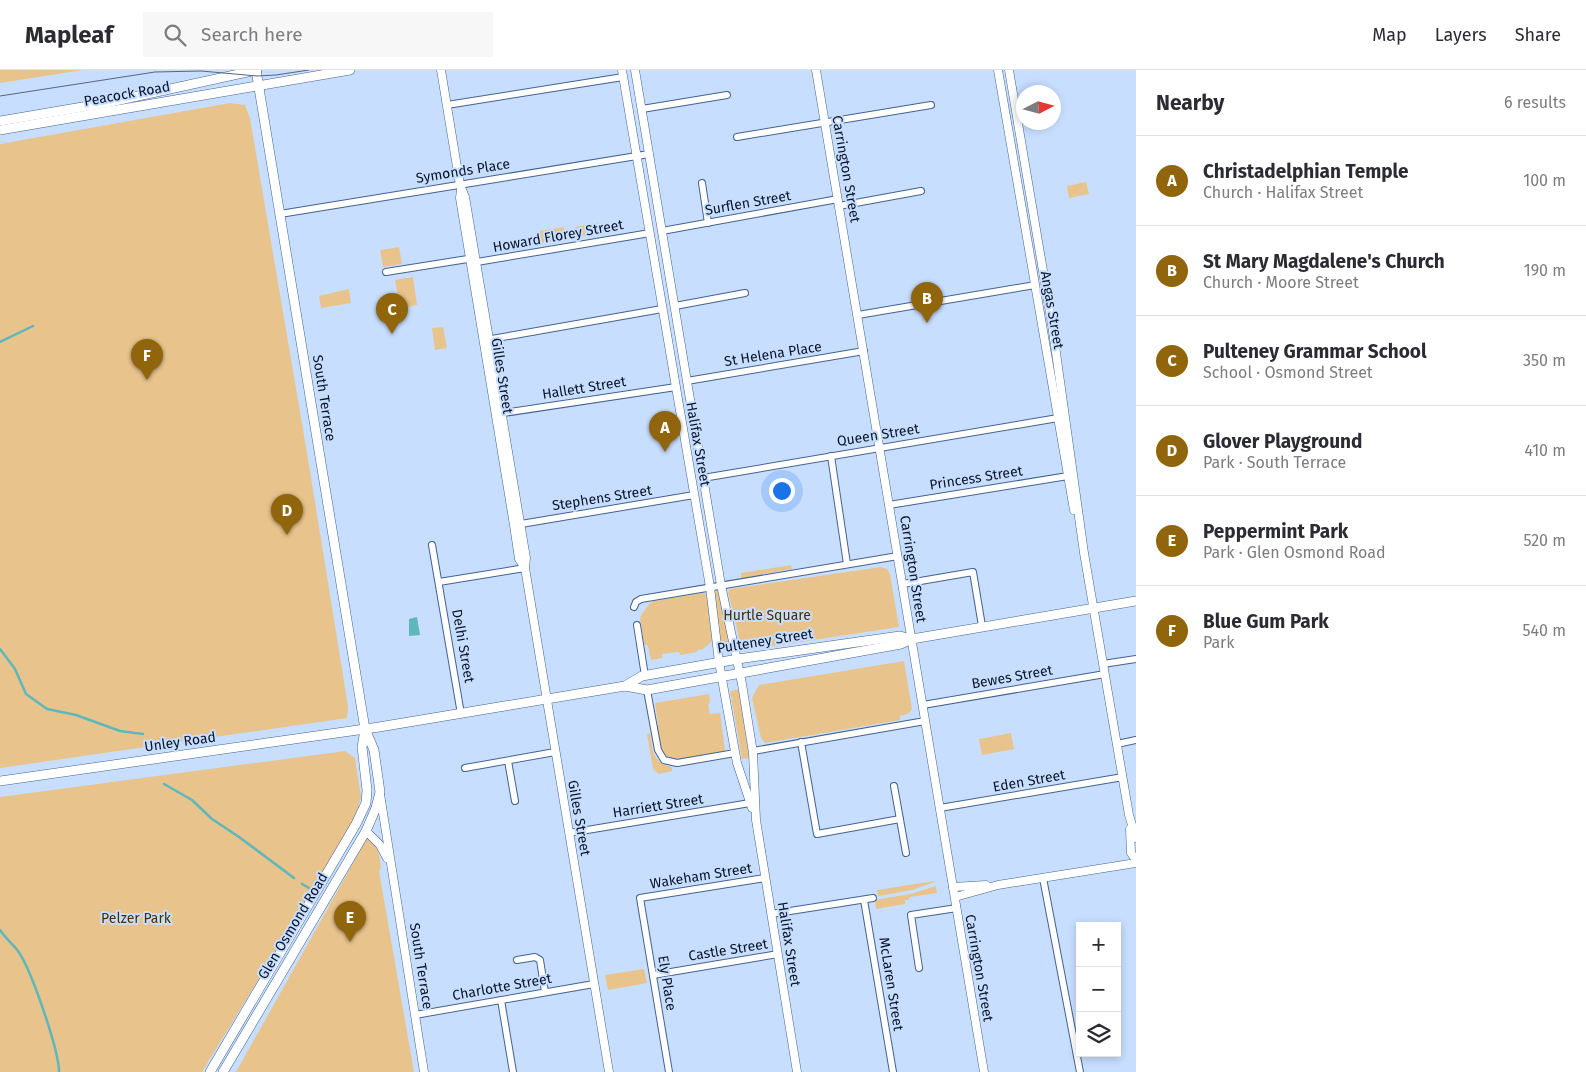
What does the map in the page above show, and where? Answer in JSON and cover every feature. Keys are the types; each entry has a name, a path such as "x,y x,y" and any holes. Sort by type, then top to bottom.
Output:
{"main road":[{"name":"Peacock Road","path":"0,130 7,122 106,103 257,70"},
{"name":"South Terrace","path":"257,70 365,730 374,750 380,792"},
{"name":"Peacock Road","path":"7,122 350,70"},
{"name":"Pulteney Street","path":"625,686 647,690 901,644 912,638 1136,601"},
{"name":"Pulteney Street","path":"365,730 625,686 645,676 719,662 900,636 912,638"},
{"name":"South Terrace","path":"365,730 362,747 367,790 366,803 356,824 366,831"},
{"name":"Unley Road","path":"0,781 365,730"},
{"name":"Glen Osmond Road","path":"223,1072 366,831 376,808 380,792"},
{"name":"Glen Osmond Road","path":"210,1072 356,824"},
{"path":"304,912 313,918"}],"street":[{"name":"Gilles Street","path":"441,70 461,186 465,197 473,260 511,491 526,558 525,568 609,1072"},
{"name":"Halifax Street","path":"635,70 721,586 738,659 753,750 756,820 797,1072"},
{"name":"Carrington Street","path":"816,70 984,1072"},
{"name":"Angas Street","path":"998,70 1074,515 1084,553"},
{"name":"Angas Street","path":"1009,70 1052,324 1084,553 1129,814 1131,848 1136,861"},
{"path":"447,105 623,74"},
{"name":"Halifax Street","path":"623,74 710,587 719,662 735,753 756,820"},
{"path":"642,109 727,95"},
{"path":"737,137 931,105"},
{"name":"Symonds Place","path":"280,214 649,154"},
{"path":"702,183 708,223"},
{"name":"Surflen Street","path":"662,231 839,202 921,191"},
{"name":"Howard Florey Street","path":"386,272 650,233"},
{"path":"858,315 1035,285"},
{"path":"486,340 745,293"},
{"name":"St Helena Place","path":"687,381 864,352"},
{"name":"Hallett Street","path":"499,414 676,387"},
{"name":"Queen Street","path":"703,478 1058,418"},
{"path":"831,456 847,564"},
{"name":"Princess Street","path":"889,506 1068,476"},
{"path":"694,495 706,493"},
{"name":"Stephens Street","path":"517,524 694,495"},
{"name":"Delhi Street","path":"432,545 461,714"},
{"path":"634,607 636,602 641,599 898,556"},
{"path":"439,582 525,568"},
{"path":"902,584 973,572 982,626"},
{"path":"637,625 645,676"},
{"path":"1103,664 1136,659"},
{"name":"Bewes Street","path":"923,705 1105,674"},
{"path":"647,690 658,750 664,760 677,763 735,753"},
{"path":"753,750 925,721"},
{"path":"1117,744 1136,740"},
{"path":"801,742 817,834 900,819"},
{"path":"465,768 556,752"},
{"path":"508,760 515,801"},
{"name":"Eden Street","path":"940,808 1123,777"},
{"path":"894,786 906,853"},
{"name":"South Terrace","path":"380,792 424,1072"},
{"name":"Harriett Street","path":"569,833 750,803"},
{"name":"Angas Street","path":"1129,814 1136,838"},
{"name":"South Terrace","path":"366,831 380,845 390,864"},
{"path":"953,887 998,885 1136,861"},
{"name":"Wakeham Street","path":"640,898 765,878"},
{"path":"1043,878 1080,1072"},
{"path":"955,897 998,885"},
{"name":"Ely Place","path":"640,898 669,1072"},
{"path":"771,914 873,898"},
{"name":"McLaren Street","path":"864,900 893,1072"},
{"path":"919,968 911,915 957,908"},
{"name":"Castle Street","path":"653,975 778,954"},
{"path":"517,960 535,957 540,960 545,992"},
{"name":"Charlotte Street","path":"415,1015 594,984"},
{"path":"501,1000 513,1072"}],"green space":[{"path":"0,70 83,70 0,83"},
{"path":"230,103 245,105 250,118 348,706 347,718 0,768 0,144"},
{"path":"1086,182 1089,194 1069,198 1067,186"},
{"path":"598,223 600,233 576,237 575,227"},
{"path":"564,227 566,239 542,243 540,231"},
{"path":"399,247 402,264 383,267 380,250"},
{"path":"413,277 417,305 400,308 395,280"},
{"path":"349,289 351,303 321,308 319,296"},
{"path":"443,327 447,348 435,350 432,328"},
{"path":"791,565 792,569 741,578 741,573"},
{"name":"Hurtle Square","path":"881,567 887,569 890,574 899,627 741,651 728,593 730,589"},
{"path":"718,591 731,646 719,648 714,592"},
{"name":"Hurtle Square","path":"703,593 708,597 712,641 703,649 697,650 697,652 680,655 679,652 662,654 662,658 651,660 648,646 644,644 640,617 649,604 654,601"},
{"path":"904,661 912,709 908,714 900,716 900,720 765,743 761,738 752,698 759,685"},
{"path":"741,689 748,730 749,758 742,759 730,691"},
{"path":"709,694 710,714 720,713 725,751 682,759 667,757 661,751 659,745 655,703"},
{"path":"650,733 657,759 665,765 672,767 672,771 659,774 653,769 647,734"},
{"path":"1011,733 1014,749 982,755 979,739"},
{"name":"Pelzer Park","path":"345,751 355,758 361,797 353,824 202,1072 0,1072 0,797"},
{"path":"369,837 377,843 381,867 379,871 414,1072 236,1072 366,840"},
{"path":"935,881 912,890 878,896 877,890"},
{"path":"936,886 937,893 910,897 908,900 905,900 905,904 876,909 875,900 910,894"},
{"path":"644,969 647,983 608,990 605,975"}],"shaded area":[{"path":"417,617 420,635 409,636 409,619"}],"waterway":[{"path":"0,342 33,326"},
{"path":"0,649 15,669 26,694 47,709 76,715 120,731 143,734"},
{"path":"164,784 192,800 212,819 294,878"},
{"path":"302,884 309,888"},
{"path":"0,930 18,951 30,974 49,1029 58,1061 59,1072"}],"tram line":[{"path":"0,96 155,72 201,71 257,76 309,70"}],"place":[{"name":"St Mary Magdalene's Church","path":"927,323"},
{"name":"Pulteney Grammar School","path":"392,334"},
{"name":"Blue Gum Park","path":"147,380"},
{"name":"Christadelphian Temple","path":"665,452"},
{"name":"Glover Playground","path":"287,535"},
{"name":"Peppermint Park","path":"350,942"}]}
